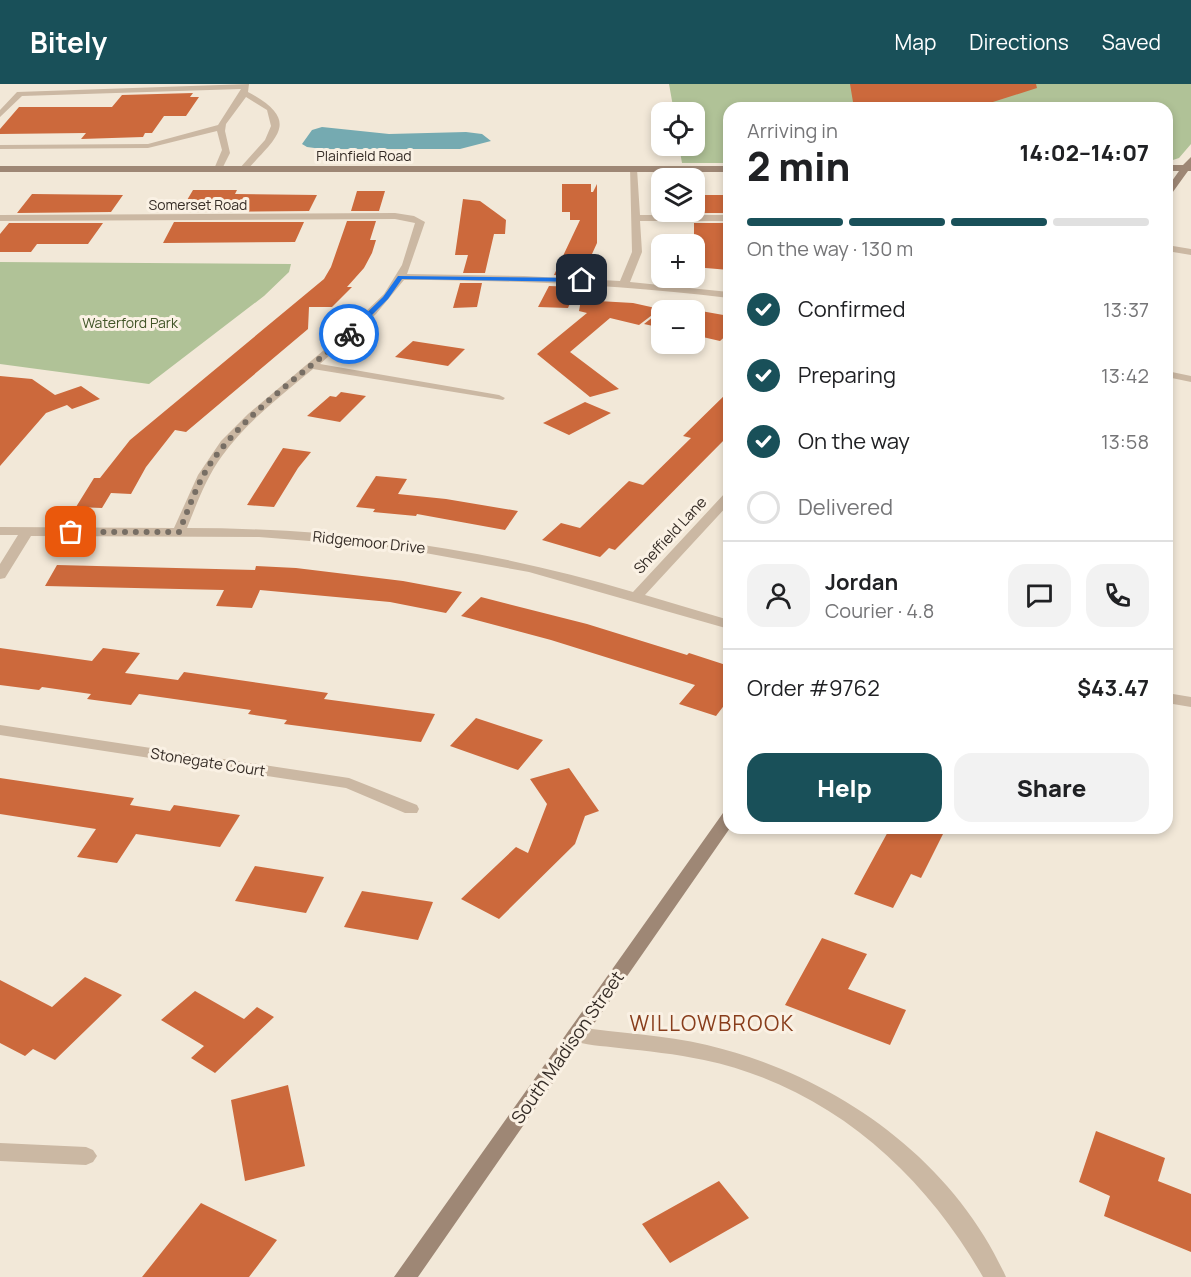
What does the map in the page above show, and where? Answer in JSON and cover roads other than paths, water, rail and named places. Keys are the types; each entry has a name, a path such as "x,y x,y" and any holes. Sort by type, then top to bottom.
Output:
{"main road":[{"path":"1173,167 1189,165"},
{"path":"1173,186 1189,165"},
{"name":"Plainfield Road","path":"0,169 723,169"},
{"name":"South Madison Street","path":"405,1277 723,826"}],"street":[{"path":"218,169 225,157 226,146 220,134 221,127 246,88"},
{"path":"0,115 14,101 96,100 106,93 246,88 270,108 277,124 275,133 243,169"},
{"path":"0,147 148,146 221,127"},
{"path":"624,283 637,252 633,169"},
{"name":"Somerset Road","path":"0,218 395,216 411,218 420,222 412,251 400,278"},
{"path":"635,218 723,218"},
{"path":"1173,249 1191,252"},
{"path":"179,532 203,475 225,444 247,421 370,315 400,278 523,278 624,283 723,294"},
{"path":"312,366 499,398"},
{"path":"1173,375 1191,379"},
{"name":"Sheffield Lane","path":"636,597 723,503"},
{"name":"Ridgemoor Drive","path":"0,531 297,535 402,545 506,562 723,623"},
{"path":"0,575 27,532"},
{"path":"1173,699 1191,702"},
{"name":"Stonegate Court","path":"0,730 349,783 411,809"},
{"path":"576,1035 716,1055 790,1080 838,1106 879,1133 923,1172 964,1223 995,1277"},
{"path":"0,1152 86,1156"}],"water":[{"path":"322,127 389,134 466,132 482,134 491,141 460,149 322,149 302,144 312,130"}],"district":[{"name":"WILLOWBROOK","path":"712,1023"}],"park label":[{"name":"Waterford Park","path":"130,322"}]}
